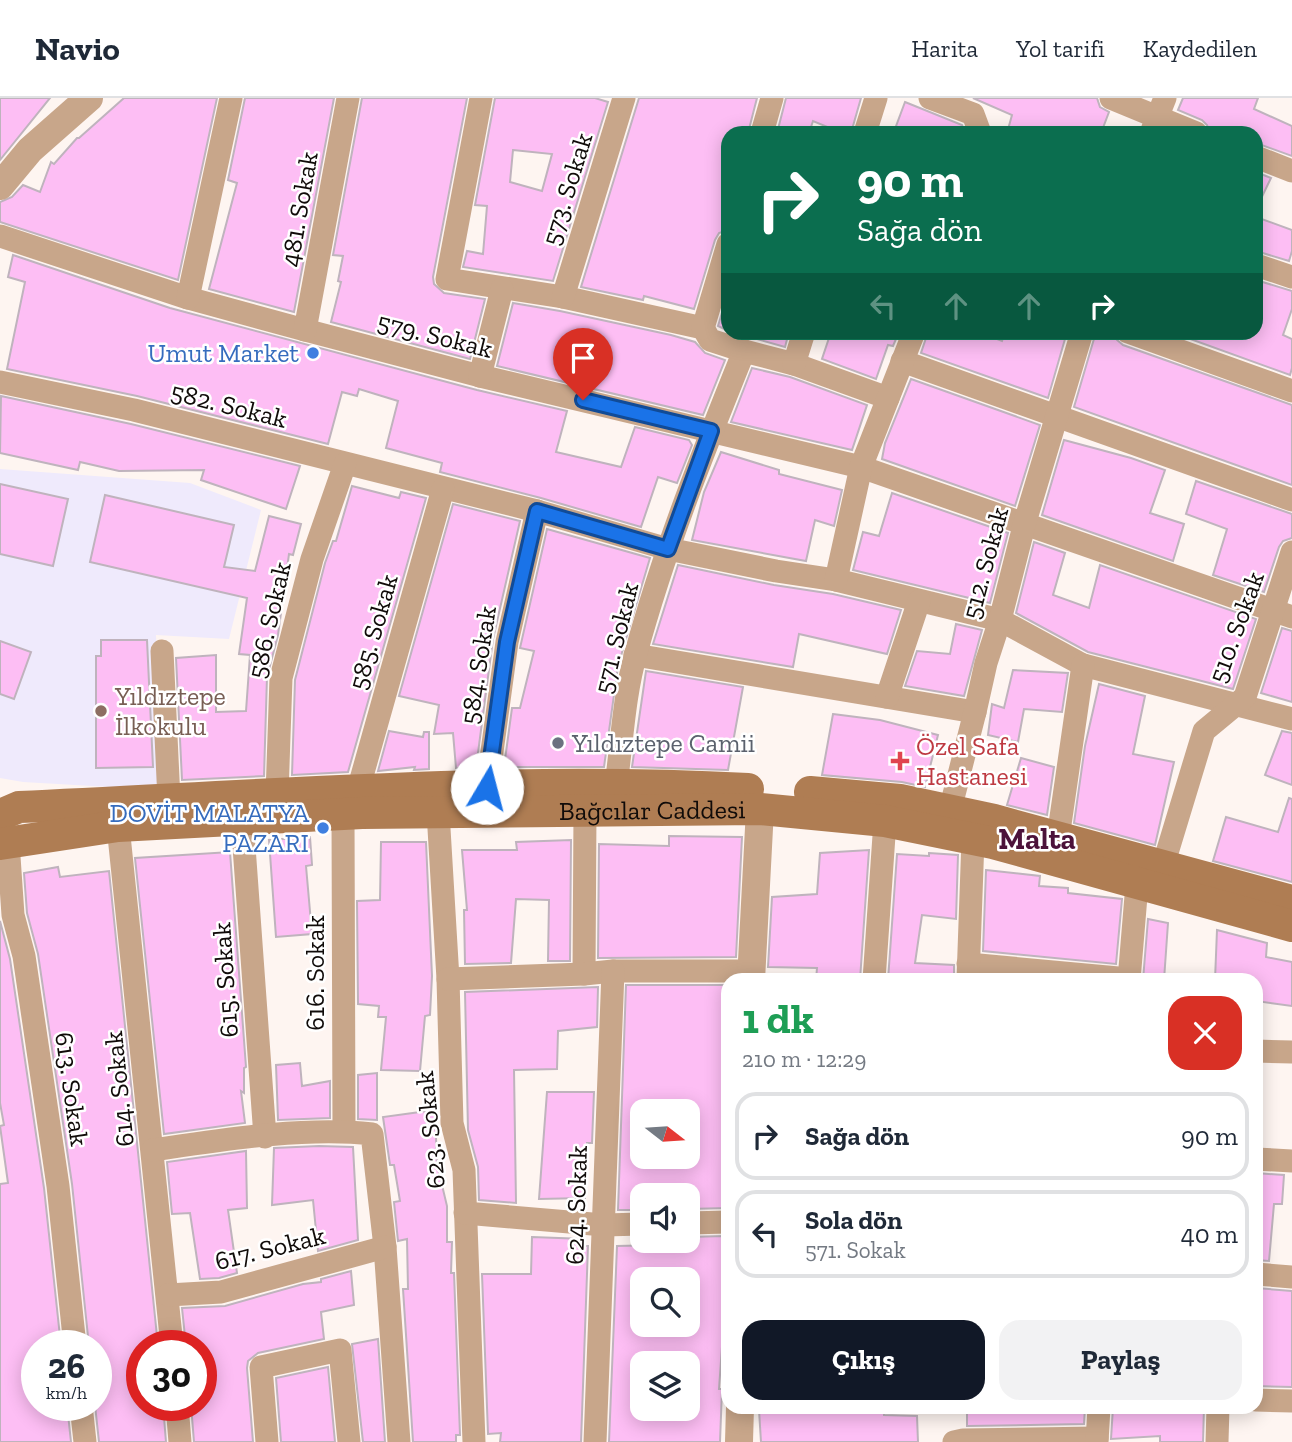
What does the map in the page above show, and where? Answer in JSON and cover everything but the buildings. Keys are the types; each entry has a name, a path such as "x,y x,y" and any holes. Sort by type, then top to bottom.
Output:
{"main road":[{"name":"Bağcılar Caddesi","path":"5,823 118,826 242,819 351,802 487,788 616,785 802,791 900,800 950,810 1292,901"},
{"name":"Bağcılar Caddesi","path":"5,823 169,800 277,794 438,813 760,809 885,821 973,839 1292,926"}],"street":[{"path":"0,186 30,150 89,98"},
{"path":"188,298 231,98"},
{"name":"481. Sokak","path":"305,330 348,98"},
{"path":"481,98 447,279 563,297 703,328"},
{"name":"573. Sokak","path":"563,297 624,98"},
{"path":"764,126 772,98"},
{"path":"867,126 876,98"},
{"path":"930,98 978,115"},
{"path":"1111,98 1180,126"},
{"path":"1263,160 1292,172"},
{"name":"579. Sokak","path":"0,236 188,298 305,330 480,376 861,467 1283,613"},
{"path":"1263,267 1292,277"},
{"path":"721,268 703,328 710,340 794,364 888,398"},
{"path":"480,376 502,289"},
{"path":"794,364 802,340"},
{"path":"835,580 861,467 911,340"},
{"name":"512. Sokak","path":"950,810 986,663 1080,340"},
{"path":"1150,340 1292,391"},
{"name":"571. Sokak","path":"616,785 635,655 668,549 711,431 744,351"},
{"path":"902,361 1292,500"},
{"name":"582. Sokak","path":"0,382 134,410 537,511 668,549 835,580 1000,620 1083,665 1292,719"},
{"name":"586. Sokak","path":"277,794 281,678 312,559 345,464"},
{"name":"585. Sokak","path":"351,802 443,489"},
{"name":"584. Sokak","path":"487,788 507,642 537,511"},
{"name":"510. Sokak","path":"1163,866 1204,731 1245,697 1283,613 1292,552"},
{"path":"887,697 919,601"},
{"path":"162,651 169,800"},
{"path":"635,655 975,712"},
{"path":"1058,838 1083,665"},
{"name":"616. Sokak","path":"344,1131 351,802"},
{"path":"752,973 760,809"},
{"path":"584,974 585,811"},
{"name":"623. Sokak","path":"438,813 448,979 452,1123 464,1170 474,1442"},
{"name":"615. Sokak","path":"242,819 265,1137"},
{"path":"874,973 885,821"},
{"name":"613. Sokak","path":"5,823 13,915 24,956 58,1186 73,1330"},
{"name":"614. Sokak","path":"118,826 171,1330"},
{"path":"973,839 968,972 986,973"},
{"path":"1130,973 1138,884"},
{"path":"448,979 613,971 721,975"},
{"name":"624. Sokak","path":"595,1442 613,971"},
{"path":"1263,1051 1292,1052"},
{"path":"153,1150 344,1131 372,1134 385,1247 399,1442"},
{"path":"1263,1158 1292,1160"},
{"path":"465,1213 604,1225 630,1224"},
{"path":"700,1223 721,1222"},
{"name":"617. Sokak","path":"168,1295 221,1292 385,1247"},
{"path":"1263,1275 1292,1277"},
{"path":"267,1442 261,1367 340,1350 349,1442"},
{"path":"1263,1400 1292,1401"},
{"path":"739,1442 740,1414"},
{"path":"954,1442 1097,1440 1099,1414"},
{"path":"1217,1442 1218,1414"},
{"path":"83,1421 85,1442"},
{"path":"178,1421 180,1442"}],"shaded area":[{"path":"0,469 190,483 261,510 229,639 156,635 162,790 23,782 0,778"}],"place":[{"name":"Umut Market","path":"313,353"},
{"name":"Yıldıztepe İlkokulu","path":"101,711"},
{"name":"Yıldıztepe Camii","path":"558,743"},
{"name":"Özel Safa Hastanesi","path":"900,761"},
{"name":"DOVİT MALATYA PAZARI","path":"323,828"}],"district":[{"name":"Malta","path":"1037,839"}],"route":[{"path":"487,788 507,642 537,511 668,549 711,431 583,400"}]}
